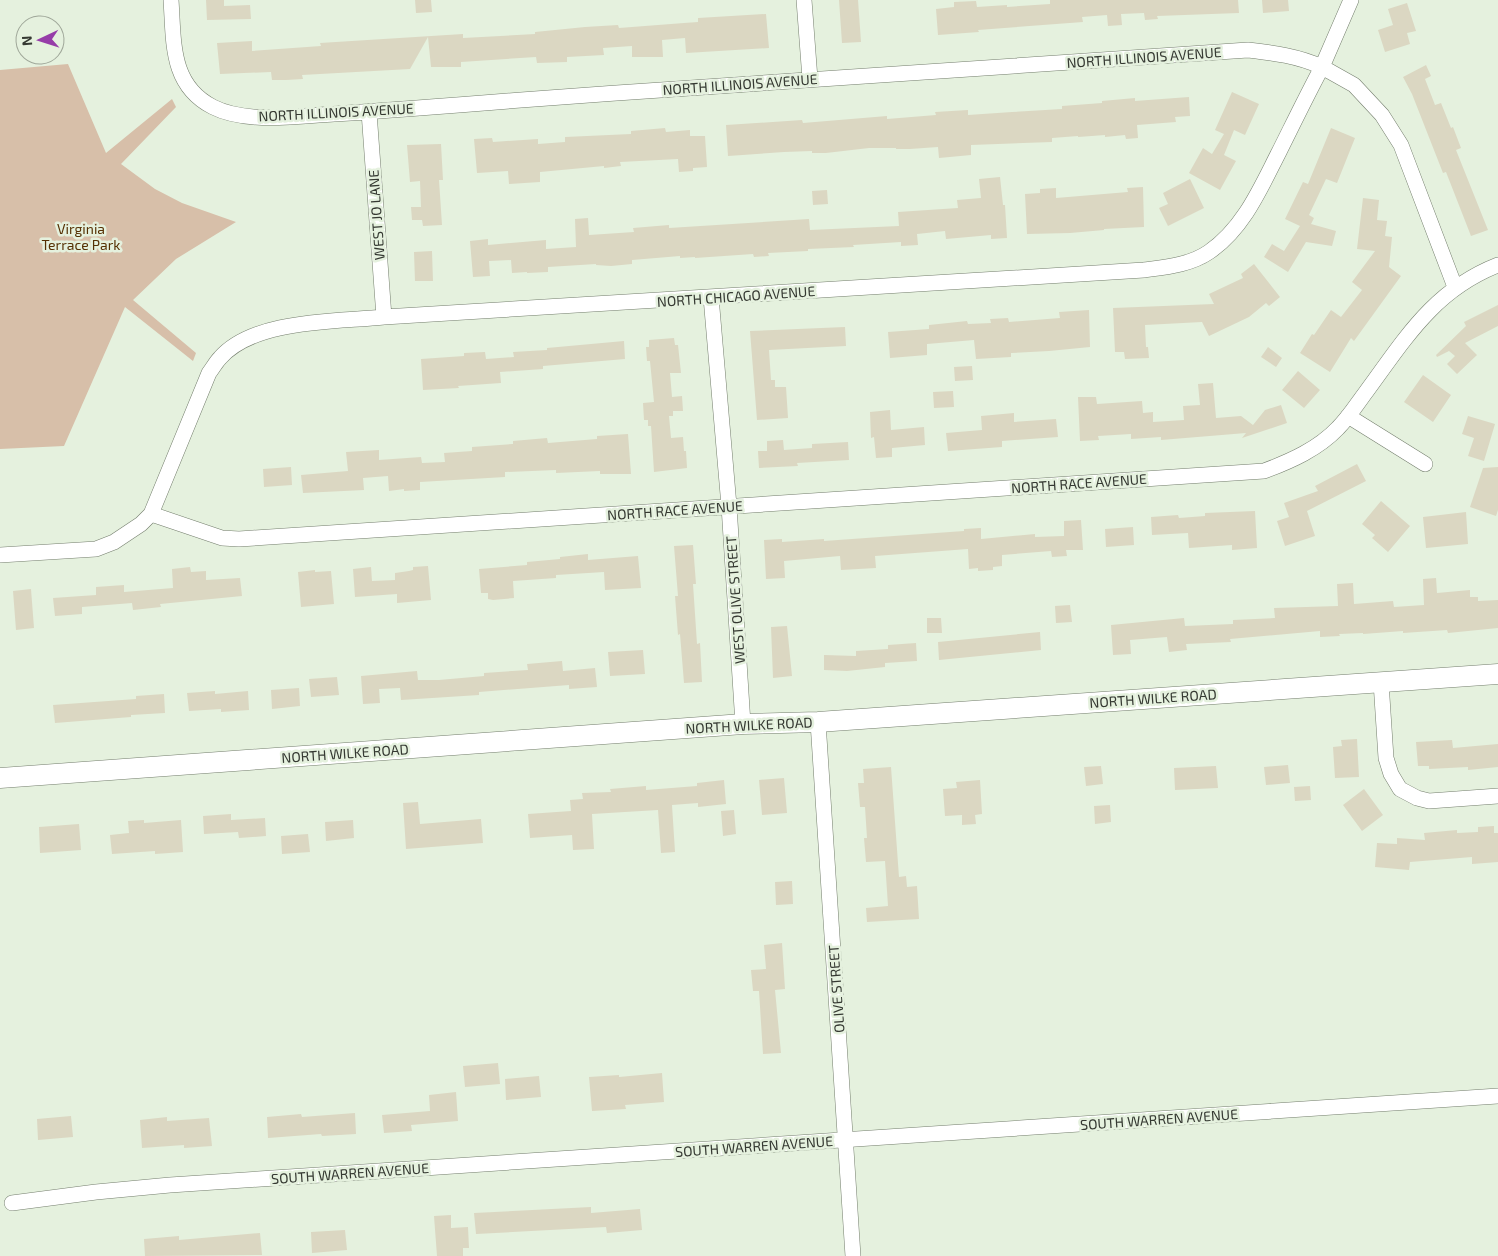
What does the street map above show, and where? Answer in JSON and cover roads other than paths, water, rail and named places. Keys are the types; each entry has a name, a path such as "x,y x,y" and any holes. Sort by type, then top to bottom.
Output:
{"street":[{"name":"NORTH ILLINOIS AVENUE","path":"171,0 174,50 177,66 188,87 213,107 227,112 261,118 1248,50 1286,55 1306,60 1322,67 1354,85 1382,115 1401,145 1455,288"},
{"path":"804,0 810,79"},
{"name":"NORTH CHICAGO AVENUE","path":"151,514 209,373 220,357 236,345 261,332 286,326 384,318 1144,270 1170,267 1197,258 1209,252 1230,233 1255,199 1322,67 1351,0"},
{"name":"WEST JO LANE","path":"369,112 384,318"},
{"path":"1455,288 1474,275 1498,265"},
{"name":"NORTH RACE AVENUE","path":"151,514 222,538 239,539 1264,471 1291,461 1316,446 1338,428 1419,322 1443,296 1455,288"},
{"name":"WEST OLIVE STREET","path":"711,297 729,506 744,724"},
{"path":"1348,416 1426,464"},
{"path":"0,555 96,549 114,542 141,524 151,514"},
{"name":"NORTH WILKE ROAD","path":"0,778 744,724 818,722 1498,674"},
{"path":"1381,682 1386,758 1391,774 1400,789 1429,802 1498,796"},
{"name":"OLIVE STREET","path":"818,722 853,1256"},
{"name":"SOUTH WARREN AVENUE","path":"12,1203 96,1192 170,1186 1498,1096"}],"park label":[{"name":"Virginia Terrace Park","path":"81,236"}]}
